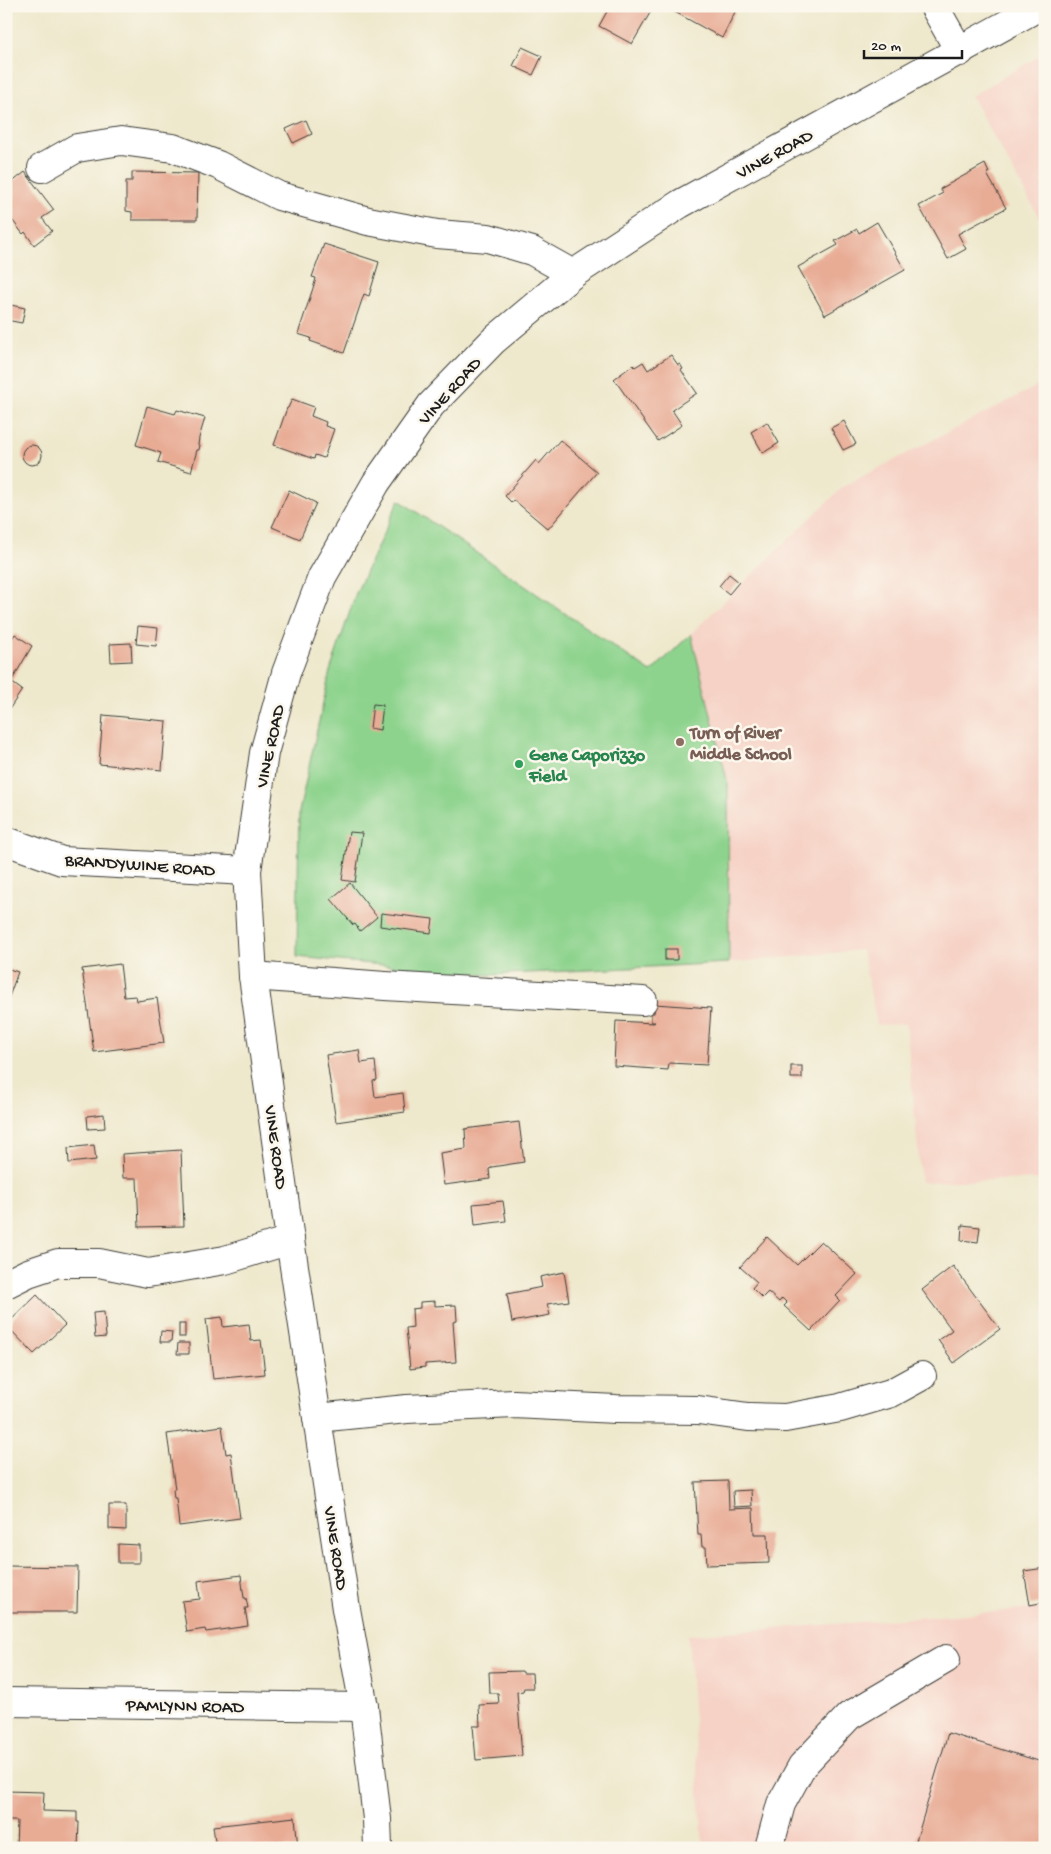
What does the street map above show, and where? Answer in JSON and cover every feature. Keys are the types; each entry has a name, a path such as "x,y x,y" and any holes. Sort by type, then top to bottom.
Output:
{"street":[{"path":"934,6 960,52"},
{"name":"VINE ROAD","path":"378,1848 377,1819 364,1707 346,1609 290,1240 253,976 247,871 264,753 286,673 322,576 376,483 431,405 493,341 573,274 680,204 960,52 1040,6"},
{"path":"42,168 77,148 121,141 173,148 218,165 279,196 368,221 436,234 488,238 532,251 573,274"},
{"name":"BRANDYWINE ROAD","path":"6,841 62,861 247,871"},
{"path":"253,976 385,986 643,1001"},
{"path":"6,1284 28,1273 58,1264 100,1263 148,1273 224,1260 290,1240"},
{"path":"317,1418 407,1409 514,1404 616,1409 698,1410 785,1418 840,1408 891,1393 922,1376"},
{"path":"769,1848 781,1804 808,1758 849,1716 946,1659"},
{"name":"PAMLYNN ROAD","path":"6,1702 364,1707"}],"shaded area":[{"path":"1038,57 1045,69 1045,228 971,96"},
{"name":"Turn of River Middle School","path":"1045,382 1045,1179 921,1182 906,1024 877,1025 862,950 729,963 489,975 297,957 299,812 330,671 356,593 399,500 651,672 844,486"},
{"path":"1045,1608 1045,1848 703,1848 688,1635"}],"green space":[{"path":"399,500 651,672 691,634 728,784 729,963 489,975 297,957 299,812 330,671 356,593"}],"building":[{"path":"610,6 654,6 632,44 599,26"},
{"path":"664,6 738,6 722,38"},
{"path":"522,47 542,56 533,75 513,66"},
{"path":"306,120 312,134 293,143 286,129"},
{"path":"985,164 989,173 987,174 1006,208 958,234 966,249 948,259 919,206 943,193 940,189"},
{"path":"25,172 54,210 42,218 52,231 34,245 25,232 23,234 6,212 6,187"},
{"path":"132,172 198,173 197,220 132,220 132,212 126,211 126,181 132,181"},
{"path":"877,222 905,270 825,315 798,267 838,245 835,241 857,229 859,233"},
{"path":"324,244 379,262 369,296 364,294 344,353 310,341 311,338 298,334 316,278 312,277"},
{"path":"6,304 25,308 22,323 6,320"},
{"path":"671,355 678,365 680,364 683,369 681,370 697,393 672,410 682,425 658,441 614,379 633,365 635,367 643,362 648,370"},
{"path":"292,399 314,407 311,416 326,422 325,426 334,429 324,458 315,455 314,459 274,445"},
{"path":"147,406 175,414 177,410 205,418 199,438 199,450 197,450 191,472 158,462 161,453 136,445"},
{"path":"844,421 856,444 843,450 831,428"},
{"path":"767,422 779,443 763,453 751,432"},
{"path":"560,440 597,472 548,529 514,500 512,503 505,496 536,460 539,464"},
{"path":"32,445 39,448 42,455 39,462 32,465 25,462 22,455 25,448"},
{"path":"289,490 316,503 300,539 272,527"},
{"path":"729,574 739,582 729,594 719,586"},
{"path":"138,626 158,628 156,646 136,644"},
{"path":"15,634 32,646 11,682 22,690 6,714 6,647"},
{"path":"131,643 132,661 111,662 110,644"},
{"path":"373,704 383,705 380,730 370,728"},
{"path":"103,715 166,721 162,770 99,764"},
{"path":"349,832 362,833 355,882 342,880"},
{"path":"350,883 377,917 360,931 331,899"},
{"path":"381,913 433,919 431,933 380,926"},
{"path":"665,949 677,949 677,960 665,960"},
{"path":"120,964 124,997 136,996 137,1001 157,998 164,1043 94,1052 82,969"},
{"path":"6,968 18,972 6,1005"},
{"path":"655,1004 711,1008 707,1065 669,1063 668,1070 614,1066 616,1021 654,1023 651,1022 651,1013 654,1013"},
{"path":"359,1050 361,1063 375,1061 377,1080 373,1081 375,1097 403,1093 405,1112 336,1122 326,1055"},
{"path":"791,1066 802,1066 802,1078 791,1078"},
{"path":"104,1114 105,1128 88,1129 87,1116"},
{"path":"519,1122 524,1162 492,1167 489,1169 490,1179 444,1185 440,1153 466,1149 465,1129"},
{"path":"94,1145 96,1160 69,1163 68,1148"},
{"path":"181,1150 184,1226 139,1227 137,1178 123,1178 122,1154"},
{"path":"503,1201 506,1221 475,1225 473,1204"},
{"path":"962,1225 980,1227 978,1242 961,1240"},
{"path":"767,1237 797,1265 821,1241 857,1274 836,1296 840,1300 811,1331 784,1306 787,1303 782,1298 779,1302 768,1292 762,1298 752,1288 757,1282 740,1267"},
{"path":"953,1266 1000,1329 954,1363 938,1340 952,1330 922,1290"},
{"path":"564,1272 569,1301 547,1304 550,1315 512,1322 507,1294 542,1287 540,1277"},
{"path":"37,1295 65,1325 34,1354 6,1325"},
{"path":"435,1301 435,1306 456,1305 457,1321 453,1322 456,1362 425,1364 425,1367 410,1369 406,1328 413,1327 412,1309 420,1308 420,1302"},
{"path":"104,1312 106,1337 95,1338 93,1313"},
{"path":"222,1317 223,1327 249,1324 251,1341 261,1340 265,1374 213,1379 206,1319"},
{"path":"179,1324 185,1324 185,1337 179,1337"},
{"path":"161,1331 172,1332 171,1342 160,1342"},
{"path":"178,1343 189,1343 189,1354 177,1354"},
{"path":"222,1426 226,1454 231,1453 240,1518 179,1526 167,1434"},
{"path":"728,1481 729,1509 753,1508 754,1534 768,1534 769,1563 707,1565 706,1547 702,1547 701,1535 698,1535 695,1482"},
{"path":"751,1490 752,1506 734,1507 733,1491"},
{"path":"109,1505 126,1505 126,1530 109,1529"},
{"path":"118,1544 139,1545 139,1563 118,1563"},
{"path":"6,1566 78,1567 77,1612 6,1612"},
{"path":"1045,1568 1045,1602 1030,1605 1024,1571"},
{"path":"241,1575 244,1598 246,1598 248,1608 245,1608 248,1626 206,1632 205,1629 187,1632 182,1601 200,1599 198,1581"},
{"path":"522,1671 523,1673 532,1673 533,1688 524,1688 523,1691 517,1692 522,1756 476,1760 473,1726 480,1726 479,1705 499,1704 498,1693 490,1693 489,1672"},
{"path":"948,1733 1045,1763 1045,1848 914,1848"},
{"path":"6,1791 44,1792 43,1811 77,1812 77,1822 79,1822 78,1848 16,1848 17,1821 6,1821"},
{"path":"295,1817 298,1848 216,1848 213,1826"}],"place":[{"name":"Turn of River Middle School","path":"680,742"},
{"name":"Gene Caporizzo Field","path":"519,764"}]}
